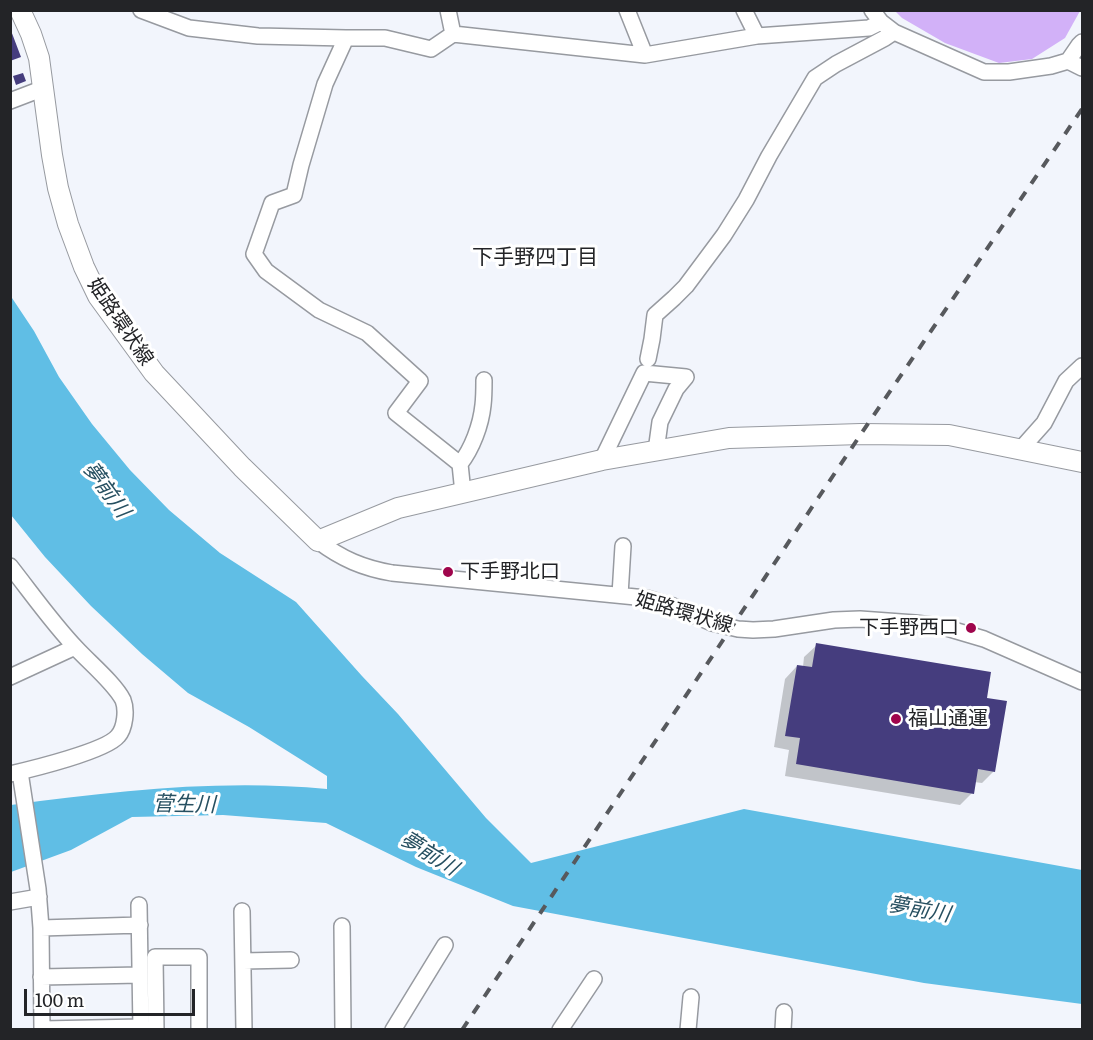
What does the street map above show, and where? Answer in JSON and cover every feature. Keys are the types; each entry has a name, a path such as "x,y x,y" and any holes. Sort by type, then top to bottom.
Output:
{"main road":[{"name":"姫路環状線","path":"20,10 39,58 58,188 72,235 98,296 154,373 242,467 318,541"},
{"path":"318,541 398,508 602,460 729,438 861,434 949,435 1083,462"}],"street":[{"path":"141,10 189,28 258,36 385,38 431,49 453,34 645,55 757,36 869,28 877,16 894,32 984,72 1009,72 1068,61 1083,42"},
{"path":"448,10 453,34"},
{"path":"627,10 645,55"},
{"path":"744,10 757,36"},
{"path":"648,359 655,315 686,286 724,235 815,78 894,32"},
{"path":"346,38 325,84 294,195 272,203 254,254 266,271 319,310 367,333 420,381 396,413 460,464"},
{"path":"1068,61 1083,68"},
{"path":"10,101 44,88"},
{"path":"1020,450 1044,423 1066,381 1083,366"},
{"path":"602,460 644,373 686,377 676,389 660,422 656,451"},
{"path":"463,493 460,464 467,455 479,421 483,406 484,380"},
{"name":"姫路環状線","path":"318,541 347,560 373,570 620,595 673,606 712,623 738,629 774,629 817,622 860,619 940,626 984,639 1083,682"},
{"path":"620,595 623,546"},
{"path":"10,566 75,647 109,682 123,701 125,716 118,736 107,744 18,775 38,893 41,928 42,1029 146,1029"},
{"path":"10,677 75,647"},
{"path":"10,902 38,893"},
{"path":"139,905 140,975 146,1029"},
{"path":"242,911 244,1029"},
{"path":"41,928 140,925"},
{"path":"342,926 343,1029"},
{"path":"393,1029 445,945"},
{"path":"146,1029 155,957 199,957 199,1029"},
{"path":"243,961 291,960"},
{"path":"41,977 140,975"},
{"path":"561,1029 594,979"},
{"path":"688,1029 691,997"},
{"path":"783,1029 784,1012"}],"shaded area":[{"path":"895,11 1080,11 1065,38 1032,59 999,63 945,43 902,18"}],"water":[{"path":"10,295 34,331 59,377 92,424 130,470 169,510 220,553 296,602 398,714 486,818 531,863 744,809 1082,870 1082,1004 924,983 513,906 416,867 326,823 223,815 132,817 71,850 11,872 11,805 168,788 248,785 327,789 327,776 249,727 188,693 91,606 45,557 11,515"}],"building":[{"path":"10,28 21,57 10,61"},
{"path":"23,73 26,81 16,85 13,76"},
{"name":"福山通運","path":"816,643 991,672 987,698 1007,701 995,772 978,769 974,794 796,764 800,738 785,736 797,665 812,667"}],"railway":[{"path":"462,1030 861,434 1082,109"}],"place":[{"name":"下手野北口","path":"448,572"},
{"name":"下手野西口","path":"971,628"},
{"name":"福山通運","path":"896,719"}],"district":[{"name":"下手野四丁目","path":"535,258"}],"water label":[{"name":"夢前川","path":"106,490"},
{"name":"菅生川","path":"184,805"},
{"name":"夢前川","path":"429,854"},
{"name":"夢前川","path":"919,910"}]}
